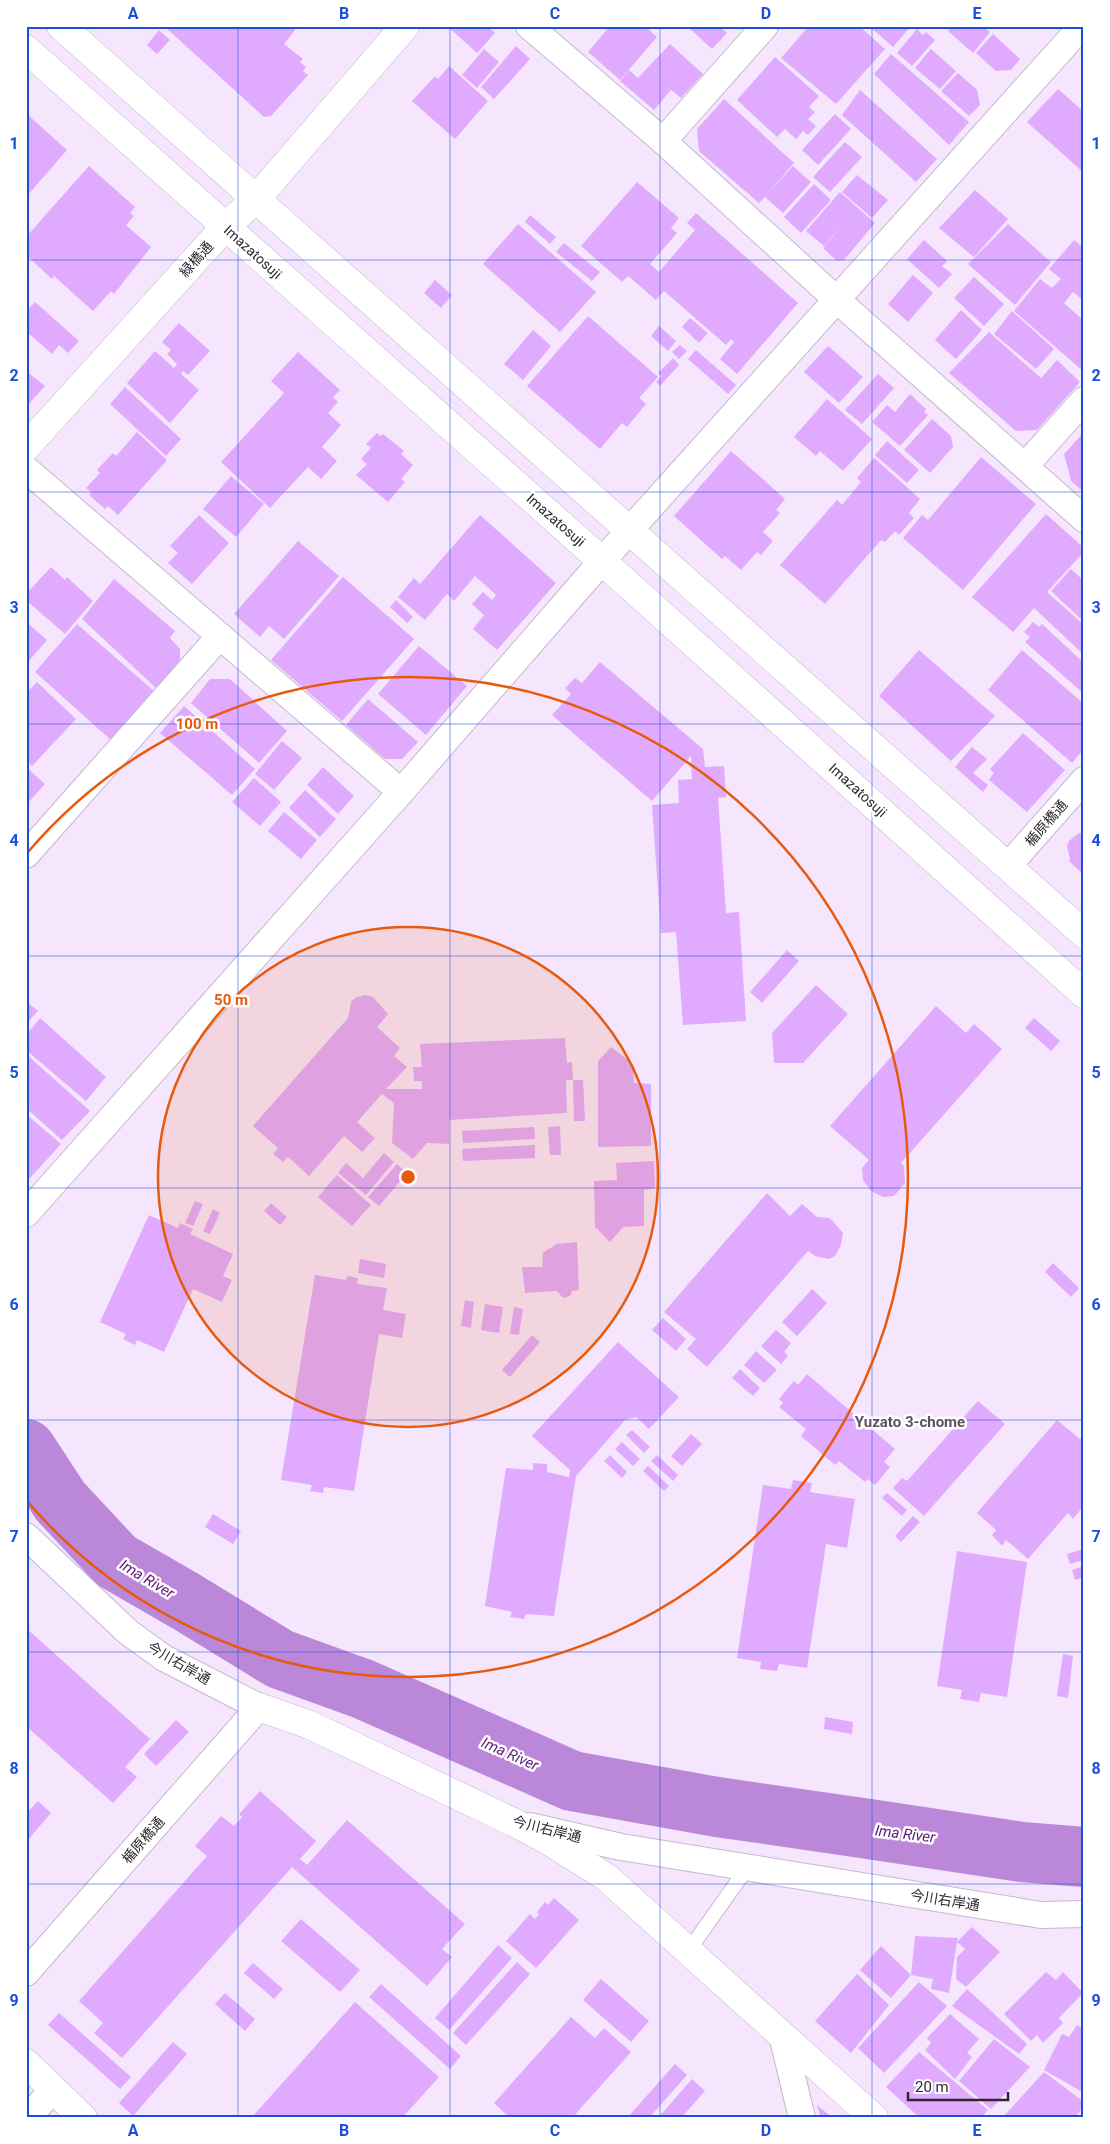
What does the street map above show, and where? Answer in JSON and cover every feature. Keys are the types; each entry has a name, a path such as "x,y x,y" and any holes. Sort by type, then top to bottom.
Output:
{"street":[{"path":"62,26 629,532 1084,934"},
{"name":"緑橋通","path":"26,447 225,227 256,199 405,26"},
{"path":"529,26 663,141 1084,519"},
{"path":"663,141 765,26"},
{"path":"26,1214 401,792 602,561 1082,26"},
{"name":"Imazatosuji","path":"26,49 602,561 1084,994"},
{"path":"1025,466 1084,400"},
{"path":"26,469 401,792"},
{"path":"26,855 220,636"},
{"name":"楯原橋通","path":"1008,866 1084,780"},
{"name":"今川右岸通","path":"26,1536 128,1632 164,1658 259,1707 310,1725 515,1823 621,1847 747,1868 1041,1915 1084,1914"},
{"name":"楯原橋通","path":"26,1973 259,1707"},
{"path":"515,1823 547,1840 606,1877 874,2118"},
{"path":"782,2035 802,2118"},
{"path":"26,2063 83,2118"},
{"path":"28,2118 53,2089"}],"lane":[{"path":"689,1950 747,1868"}],"building":[{"path":"164,26 290,26 295,30 284,44 303,59 300,62 306,67 303,71 308,75 271,116 264,117"},
{"path":"447,26 487,26 495,33 477,53"},
{"path":"610,26 645,26 657,37 620,80 588,52"},
{"path":"687,26 719,26 727,33 712,49"},
{"path":"809,26 859,26 885,49 836,104 781,58"},
{"path":"869,26 911,26 893,47"},
{"path":"953,26 983,26 990,32 973,53 948,31"},
{"path":"917,29 923,35 926,32 935,40 912,66 897,53"},
{"path":"159,30 170,40 157,54 147,45"},
{"path":"993,34 1020,59 1011,70 996,71 976,53"},
{"path":"670,44 703,74 681,98 671,90 654,110 620,81 629,70 638,78"},
{"path":"516,46 530,59 494,99 481,87"},
{"path":"484,49 499,62 477,88 462,75"},
{"path":"931,49 956,71 940,89 915,68"},
{"path":"891,54 969,122 949,145 874,74"},
{"path":"775,57 819,96 809,107 815,112 808,119 816,126 808,135 803,131 796,139 785,129 777,137 737,100"},
{"path":"449,66 488,101 455,139 412,101 435,76 438,79"},
{"path":"958,73 977,90 980,105 969,116 941,91"},
{"path":"1058,89 1084,112 1084,173 1027,122"},
{"path":"860,90 937,159 916,182 842,115"},
{"path":"724,99 794,163 768,193 793,166 811,182 783,213 765,197 759,203 699,151 697,129"},
{"path":"26,113 67,150 26,197"},
{"path":"835,114 851,129 818,165 802,150"},
{"path":"845,142 862,157 830,192 813,177"},
{"path":"89,166 135,207 130,213 134,216 126,225 151,247 114,294 111,291 93,311 54,276 52,279 26,255 26,237"},
{"path":"857,175 888,200 872,218 842,192"},
{"path":"637,182 679,218 671,228 677,233 650,264 659,272 695,230 687,223 696,213 798,303 737,374 720,359 734,342 731,339 726,345 664,291 656,300 628,276 622,282 581,246"},
{"path":"814,184 831,200 801,233 784,217"},
{"path":"975,190 1008,219 974,257 939,228"},
{"path":"840,192 875,223 844,260 837,261 823,248 848,219 824,246 806,231"},
{"path":"530,215 556,237 550,244 525,222"},
{"path":"518,224 596,292 560,332 483,264"},
{"path":"1008,224 1051,262 1015,305 968,264"},
{"path":"924,240 947,261 942,266 952,274 939,288 907,259"},
{"path":"1074,240 1084,248 1084,301 1073,292 1064,303 1084,321 1084,372 1014,311 1040,279 1052,288 1061,279 1049,269"},
{"path":"564,243 600,272 592,281 556,252"},
{"path":"913,275 933,293 908,322 888,304"},
{"path":"974,277 1004,304 984,326 954,298"},
{"path":"435,280 452,295 441,308 424,293"},
{"path":"35,302 79,341 68,353 59,345 52,354 26,331 26,312"},
{"path":"961,310 982,330 956,359 935,340"},
{"path":"1012,311 1054,349 1036,369 994,334"},
{"path":"588,316 658,377 639,398 646,404 627,427 622,423 600,449 527,386"},
{"path":"690,318 708,333 699,343 682,327"},
{"path":"179,323 210,351 188,375 183,371 181,374 199,390 170,423 127,383 155,351 174,368 177,364 167,354 171,350 162,342"},
{"path":"659,326 676,341 668,351 651,336"},
{"path":"533,330 551,346 523,380 504,364"},
{"path":"989,332 1041,378 1057,360 1080,382 1037,430 1016,431 949,373"},
{"path":"680,345 687,351 679,359 672,352"},
{"path":"828,346 863,377 839,403 804,372"},
{"path":"696,350 736,385 728,394 688,359"},
{"path":"298,352 340,390 333,397 338,402 328,413 341,425 322,447 337,461 321,479 308,467 270,508 221,462 284,393 271,381"},
{"path":"673,358 679,365 660,386 656,382 662,376 658,373"},
{"path":"26,371 45,386 26,407"},
{"path":"878,374 894,388 862,424 845,410"},
{"path":"125,387 181,439 166,456 110,404"},
{"path":"910,394 926,409 924,412 928,415 900,446 872,422 887,405 895,412"},
{"path":"827,399 872,439 843,471 820,451 816,456 794,437"},
{"path":"932,419 951,436 953,447 930,473 904,450"},
{"path":"137,432 167,460 118,515 108,506 105,509 89,495 91,492 86,488 100,473 97,470 113,453 116,456"},
{"path":"1084,432 1084,492 1071,481 1064,454"},
{"path":"377,433 381,436 383,434 404,451 401,454 413,465 401,479 405,482 388,502 356,475 367,464 361,459 371,448 366,444"},
{"path":"887,441 919,470 907,483 875,455"},
{"path":"731,451 785,499 776,510 780,513 763,532 773,541 761,555 757,552 741,570 725,556 722,559 674,516"},
{"path":"981,457 1036,504 963,590 903,538 922,515 928,520"},
{"path":"874,458 920,499 909,513 914,518 899,535 895,531 885,542 881,540 825,604 780,565 837,500 842,505 861,482 857,478"},
{"path":"231,476 264,504 236,537 203,509"},
{"path":"1046,514 1084,548 1084,552 1047,592 1084,625 1084,655 1034,608 1013,632 972,597"},
{"path":"199,515 229,543 192,584 168,563 178,553 170,546"},
{"path":"480,515 556,583 497,650 473,629 484,615 472,604 483,592 492,600 496,595 475,576 454,601 447,594 425,620 398,597 414,578 420,584"},
{"path":"298,541 339,576 284,639 269,626 260,637 234,614"},
{"path":"51,567 65,580 67,577 93,601 65,634 26,600 26,594"},
{"path":"1071,569 1084,581 1084,622 1051,591"},
{"path":"343,577 414,639 342,721 271,660"},
{"path":"114,579 175,631 170,638 180,649 180,661 156,688 82,619"},
{"path":"396,600 413,617 407,623 390,607"},
{"path":"26,622 47,640 28,662 26,660"},
{"path":"1033,622 1039,627 1042,624 1084,663 1084,694 1025,642 1030,637 1024,632"},
{"path":"77,624 155,692 112,741 35,672"},
{"path":"419,646 467,686 426,735 378,694"},
{"path":"919,650 995,716 951,761 879,696"},
{"path":"1022,650 1084,704 1084,749 1072,763 988,690"},
{"path":"600,662 703,749 705,767 724,766 726,797 718,798 726,913 739,912 746,1021 683,1025 676,932 661,933 652,805 679,803 678,780 692,779 691,756 652,801 552,715 571,694 565,688 575,678 582,683"},
{"path":"210,679 230,679 287,731 259,763 191,703"},
{"path":"37,682 76,719 32,766 26,760 26,693"},
{"path":"368,699 418,742 402,759 385,759 346,725"},
{"path":"184,706 255,769 232,795 160,733"},
{"path":"1023,733 1065,770 1027,812 989,780 994,773 990,769"},
{"path":"282,741 302,758 274,790 255,774"},
{"path":"972,747 987,759 973,773 988,785 983,792 955,767"},
{"path":"26,767 45,784 26,805"},
{"path":"323,767 354,796 338,814 307,785"},
{"path":"254,778 281,802 260,826 232,802"},
{"path":"305,790 336,819 320,837 289,808"},
{"path":"284,812 317,840 301,859 268,831"},
{"path":"1079,833 1084,833 1084,875 1069,861 1067,846 1069,841"},
{"path":"787,950 799,961 762,1003 750,992"},
{"path":"816,985 848,1014 803,1063 774,1063 772,1033"},
{"path":"365,995 373,997 388,1014 377,1027 400,1048 394,1056 407,1067 386,1089 422,1089 422,1081 414,1081 413,1067 422,1067 420,1044 565,1038 567,1063 572,1062 573,1080 566,1080 567,1113 449,1120 449,1144 427,1143 413,1159 392,1143 394,1103 382,1094 357,1122 375,1138 362,1152 344,1136 309,1176 288,1157 283,1162 273,1154 278,1148 253,1126 348,1018 351,1002 355,998"},
{"path":"26,1001 38,1011 26,1024"},
{"path":"936,1006 966,1033 974,1024 1002,1049 901,1163 904,1166 905,1183 894,1196 883,1197 871,1191 863,1180 862,1168 869,1160 830,1126"},
{"path":"40,1018 106,1077 86,1101 26,1050 26,1035"},
{"path":"1034,1018 1060,1041 1051,1051 1025,1028"},
{"path":"611,1047 633,1064 634,1083 651,1084 651,1146 598,1147 598,1061"},
{"path":"26,1054 90,1111 62,1140 26,1108"},
{"path":"573,1080 583,1080 585,1121 574,1121"},
{"path":"26,1114 61,1144 30,1178 26,1175"},
{"path":"560,1126 561,1155 550,1155 548,1127"},
{"path":"534,1127 535,1139 463,1143 462,1131"},
{"path":"535,1145 535,1158 463,1161 462,1149"},
{"path":"384,1153 394,1162 366,1195 338,1173 346,1163 363,1178"},
{"path":"654,1161 655,1188 644,1190 644,1226 623,1227 610,1242 595,1227 594,1181 617,1180 616,1163"},
{"path":"397,1164 407,1173 379,1206 368,1197"},
{"path":"337,1175 371,1205 352,1226 318,1197"},
{"path":"767,1193 790,1216 802,1204 817,1217 830,1218 843,1233 841,1245 835,1256 829,1259 815,1256 808,1251 707,1367 687,1349 696,1339 664,1312"},
{"path":"195,1201 203,1204 193,1226 185,1223"},
{"path":"271,1203 287,1217 280,1225 264,1211"},
{"path":"213,1209 220,1213 210,1234 203,1231"},
{"path":"149,1215 178,1228 180,1223 193,1229 190,1234 233,1254 223,1276 232,1280 222,1302 193,1289 164,1352 137,1340 135,1345 123,1339 126,1334 100,1322"},
{"path":"577,1242 579,1290 572,1291 570,1296 563,1298 557,1291 525,1293 522,1267 542,1267 543,1253 547,1250 557,1244"},
{"path":"360,1259 386,1264 384,1278 358,1273"},
{"path":"1053,1263 1079,1288 1071,1297 1045,1272"},
{"path":"315,1275 346,1280 347,1276 358,1278 357,1284 387,1288 383,1310 406,1314 402,1338 379,1334 354,1491 324,1487 323,1493 310,1491 312,1485 281,1480"},
{"path":"812,1289 827,1303 797,1336 782,1322"},
{"path":"465,1300 474,1302 471,1328 461,1326"},
{"path":"485,1304 503,1307 499,1333 481,1330"},
{"path":"514,1307 523,1309 519,1335 510,1334"},
{"path":"663,1318 686,1339 676,1351 652,1330"},
{"path":"776,1330 791,1343 784,1352 788,1356 781,1364 761,1346"},
{"path":"532,1335 540,1342 510,1377 502,1370"},
{"path":"618,1342 679,1397 649,1429 636,1417 625,1420 576,1476 554,1616 526,1614 524,1619 510,1617 512,1612 485,1606 506,1468 533,1470 533,1463 547,1464 547,1472 569,1477 570,1470 532,1436"},
{"path":"756,1351 777,1370 764,1383 744,1365"},
{"path":"740,1369 760,1388 753,1396 732,1378"},
{"path":"807,1374 895,1449 884,1462 890,1467 875,1485 868,1479 865,1482 839,1461 835,1465 801,1436 806,1429 779,1407 783,1403 779,1399 794,1381 798,1385"},
{"path":"978,1401 1005,1424 924,1516 893,1488 902,1478 907,1481"},
{"path":"1057,1420 1080,1439 1084,1435 1084,1512 1081,1509 1073,1519 1068,1513 1028,1559 1006,1540 1002,1546 992,1535 996,1530 977,1513"},
{"path":"632,1430 650,1447 644,1453 626,1435"},
{"path":"691,1434 702,1444 682,1466 671,1456"},
{"path":"622,1442 640,1459 633,1466 615,1449"},
{"path":"610,1455 627,1472 622,1478 604,1461"},
{"path":"657,1455 678,1475 673,1481 651,1461"},
{"path":"648,1466 669,1486 664,1491 643,1471"},
{"path":"793,1480 812,1483 810,1492 855,1499 847,1548 826,1544 807,1668 779,1664 777,1671 760,1669 761,1662 737,1658 763,1485 791,1489"},
{"path":"887,1493 907,1510 902,1516 882,1498"},
{"path":"213,1514 241,1531 233,1544 205,1527"},
{"path":"913,1516 920,1522 901,1542 895,1536"},
{"path":"1084,1549 1084,1560 1070,1564 1067,1554"},
{"path":"957,1551 1027,1562 1007,1697 981,1693 979,1702 960,1699 962,1690 937,1686"},
{"path":"1084,1566 1084,1577 1075,1580 1072,1570"},
{"path":"26,1628 150,1739 125,1767 137,1777 113,1803 26,1726"},
{"path":"1063,1654 1073,1656 1068,1698 1057,1696"},
{"path":"825,1717 853,1722 852,1734 824,1729"},
{"path":"176,1720 189,1732 156,1766 144,1754"},
{"path":"260,1791 316,1841 300,1859 307,1865 347,1820 465,1924 442,1949 452,1957 427,1986 292,1867 122,2058 94,2033 103,2023 79,2001 207,1856 195,1846 221,1816 234,1826 242,1817 239,1814"},
{"path":"38,1801 51,1813 26,1842 26,1814"},
{"path":"554,1898 579,1920 536,1968 506,1941 530,1914 535,1919 539,1914 537,1912 545,1902 548,1905"},
{"path":"301,1919 360,1970 340,1992 281,1941"},
{"path":"972,1927 1000,1952 966,1987 956,1979 957,1957 965,1949 957,1942"},
{"path":"915,1936 958,1938 949,1993 931,1989 933,1979 911,1975"},
{"path":"498,1945 512,1958 449,2030 435,2018"},
{"path":"881,1946 911,1975 891,1998 860,1970"},
{"path":"517,1962 530,1974 466,2045 453,2033"},
{"path":"253,1963 283,1989 274,1999 244,1973"},
{"path":"1046,1972 1056,1980 1063,1972 1083,1993 1059,2018 1063,2023 1043,2043 1037,2035 1031,2041 1004,2014"},
{"path":"857,1974 889,2005 851,2053 815,2021"},
{"path":"601,1979 649,2021 631,2042 583,2000"},
{"path":"919,1982 947,2006 884,2073 858,2048"},
{"path":"381,1984 461,2056 450,2069 369,1997"},
{"path":"967,1989 1027,2044 1019,2054 952,2006"},
{"path":"225,1993 255,2019 245,2031 215,2004"},
{"path":"355,2002 439,2077 402,2118 251,2118"},
{"path":"59,2013 131,2077 120,2089 48,2025"},
{"path":"950,2014 979,2039 967,2053 972,2057 955,2079 925,2050 931,2043 927,2038"},
{"path":"571,2017 595,2038 604,2028 631,2052 572,2118 510,2118 494,2103"},
{"path":"1077,2025 1084,2029 1084,2093 1044,2070 1062,2034 1069,2037"},
{"path":"994,2039 1030,2067 991,2109 959,2081"},
{"path":"173,2042 187,2054 133,2116 119,2103"},
{"path":"919,2052 988,2110 981,2118 920,2118 886,2087"},
{"path":"675,2064 687,2075 649,2118 627,2118"},
{"path":"1044,2072 1084,2102 1084,2107 1074,2118 1002,2118"},
{"path":"692,2079 705,2091 681,2118 658,2118"},
{"path":"817,2105 833,2118 821,2118"}],"waterway":[{"name":"Ima River","path":"26,1449 60,1501 116,1561 280,1659 363,1689 572,1781 717,1807 1022,1852 1084,1857"}],"district":[{"name":"Yuzato 3-chome","path":"910,1422"}]}
